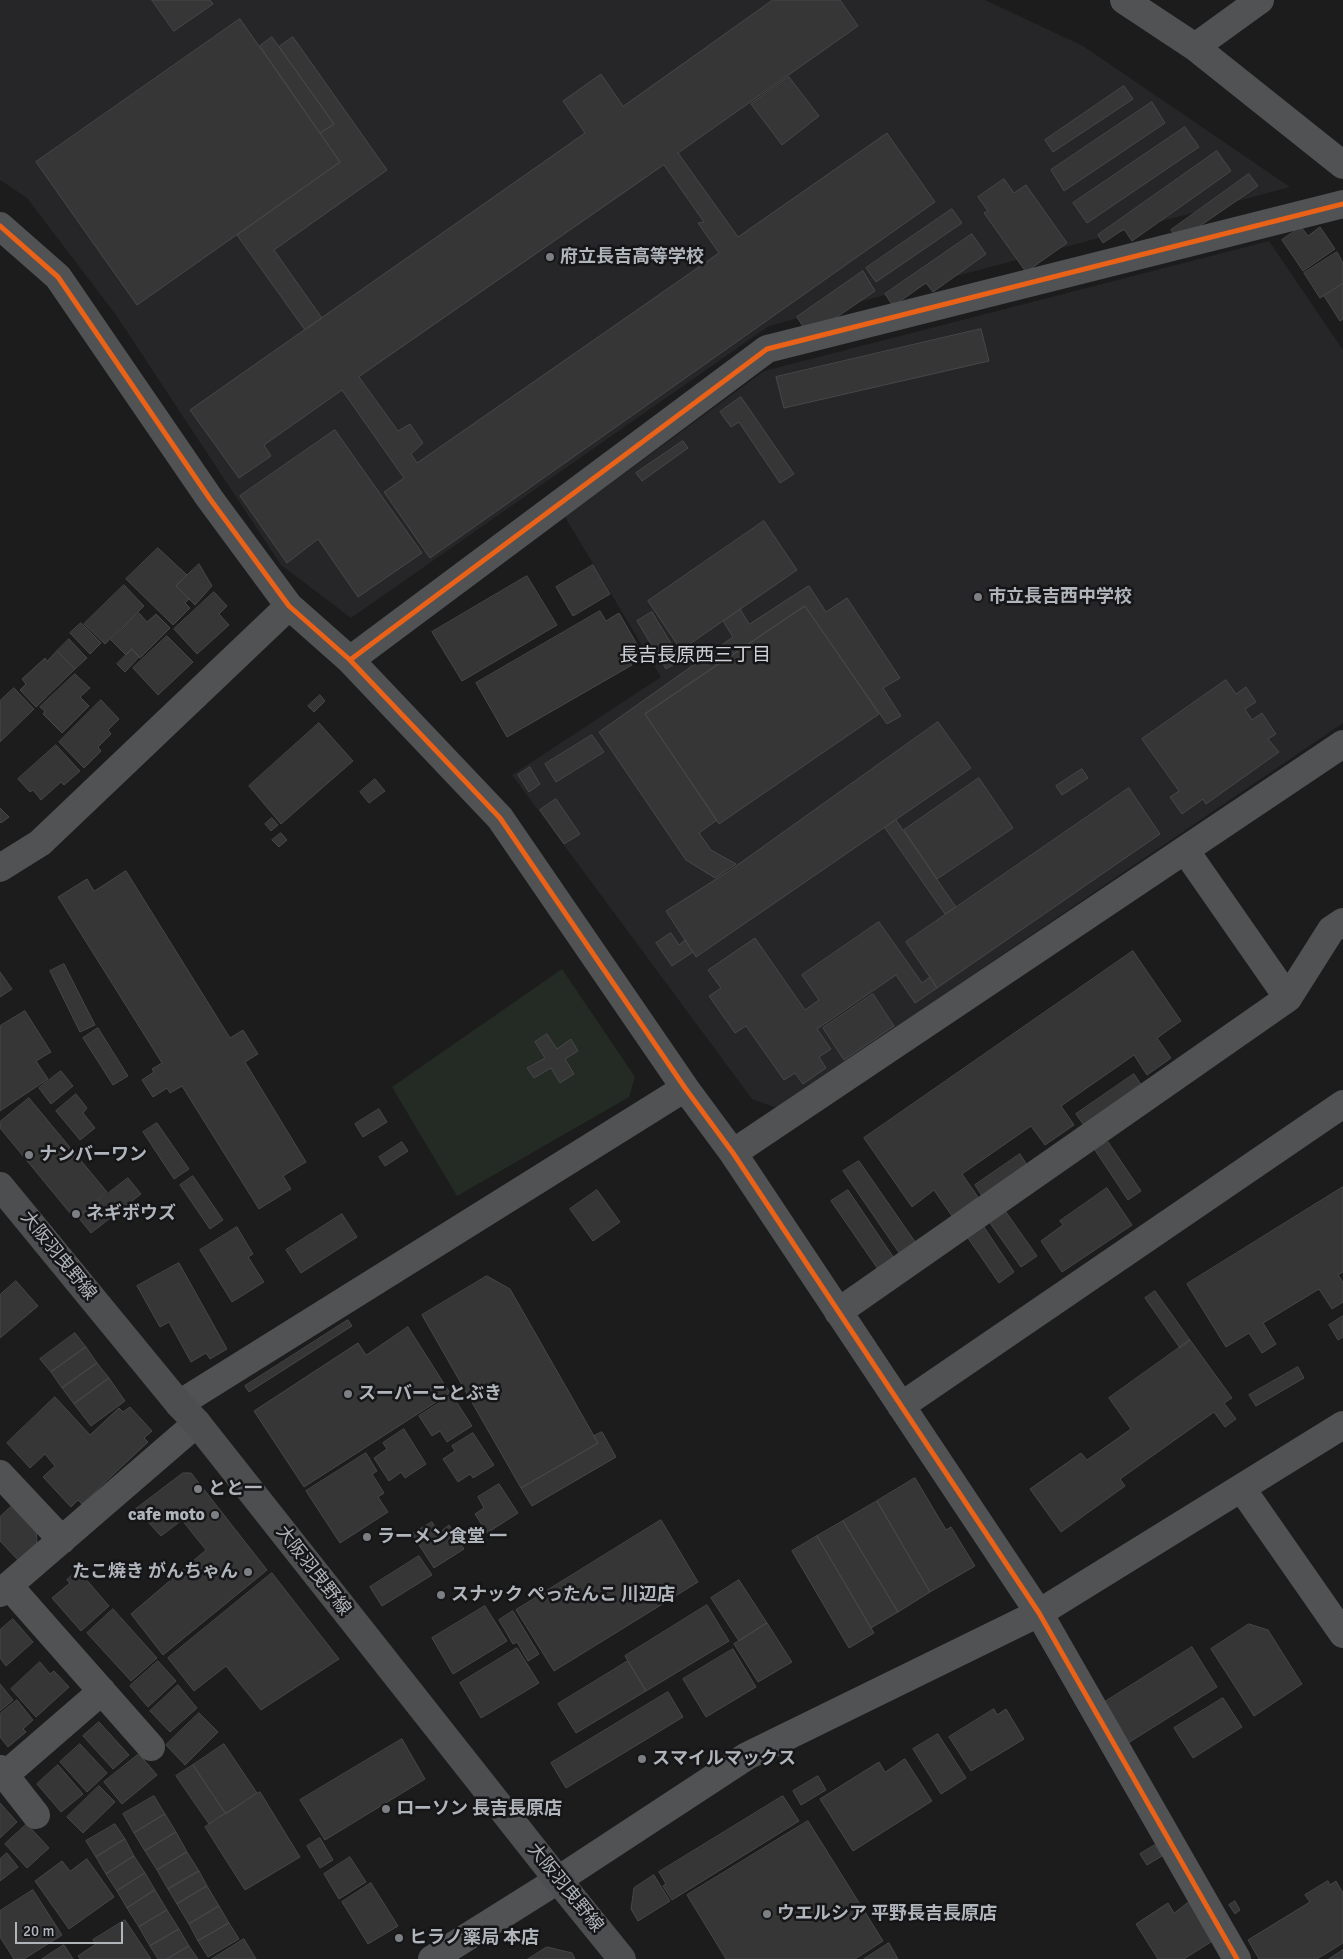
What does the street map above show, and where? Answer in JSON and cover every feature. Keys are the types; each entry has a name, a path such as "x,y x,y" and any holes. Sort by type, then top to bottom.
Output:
{"main road":[{"name":"大阪羽曳野線","path":"0,1186 188,1413 622,1959"}],"street":[{"path":"1124,0 1195,47 1343,165"},
{"path":"1195,47 1260,0"},
{"path":"350,660 766,349 1343,204"},
{"path":"0,226 58,277 210,499 289,606 350,660 500,818 733,1153 1039,1613 1237,1959"},
{"path":"0,868 40,843 289,606"},
{"path":"733,1153 1343,744"},
{"path":"1185,850 1288,998"},
{"path":"838,1312 1288,998 1339,934"},
{"path":"151,1747 102,1691 4,1589 62,1540 188,1413 686,1088"},
{"path":"901,1406 1343,1104"},
{"path":"432,1959 558,1880 747,1756 1039,1613 1343,1425"},
{"path":"0,1474 62,1540"},
{"path":"1242,1489 1343,1634"},
{"path":"36,1815 3,1772 102,1691"}],"shaded area":[{"name":"府立長吉高等学校","path":"0,0 985,0 1083,46 1290,187 769,326 351,618 281,565 116,315 27,198 0,180"},
{"name":"市立長吉西中学校","path":"1269,241 1343,350 1343,723 777,1108 752,1099 512,775 661,677 565,517 764,371"},
{"path":"562,969 635,1077 629,1097 457,1196 392,1087"}],"building":[{"path":"152,0 210,0 213,4 174,31"},
{"path":"773,0 840,0 858,26 678,153 738,237 887,133 935,202 430,558 384,492 404,478 342,390 264,445 271,456 239,478 190,410 585,133 563,101 601,74 623,106","holes":["664,165 704,222 698,223 719,253 417,463 411,454 423,443 410,424 398,431 359,377"]},
{"path":"240,19 340,162 137,305 36,162"},
{"path":"272,37 334,124 320,133 260,46"},
{"path":"293,37 387,170 274,250 322,318 305,330 237,235 340,162 320,133 334,124 279,47"},
{"path":"789,77 819,116 782,145 751,104"},
{"path":"1124,86 1133,99 1053,152 1045,140"},
{"path":"1152,102 1165,123 1064,191 1051,170"},
{"path":"1185,127 1199,147 1087,223 1073,203"},
{"path":"1217,151 1231,171 1132,241 1124,229 1103,243 1098,235"},
{"path":"1249,174 1258,186 1178,241 1171,230"},
{"path":"1004,179 1014,193 1026,185 1067,243 1026,272 984,213 988,211 978,197"},
{"path":"952,209 962,223 876,282 866,268"},
{"path":"1301,227 1308,236 1320,227 1335,249 1303,271 1282,240"},
{"path":"972,234 986,254 933,292 926,283 893,306 885,294"},
{"path":"1337,252 1343,263 1343,283 1320,298 1304,273"},
{"path":"863,271 875,291 809,336 797,317"},
{"path":"1343,284 1343,319 1340,321 1324,296"},
{"path":"981,329 989,361 784,408 776,377"},
{"path":"741,397 794,474 780,483 739,422 731,427 720,412"},
{"path":"335,430 422,553 358,597 318,539 287,563 240,496"},
{"path":"683,441 688,448 642,481 636,473"},
{"path":"764,521 797,570 681,650 648,601"},
{"path":"158,548 187,575 176,586 189,599 185,603 190,608 173,625 126,579"},
{"path":"199,564 212,586 195,605 176,586"},
{"path":"593,565 610,594 573,616 556,587"},
{"path":"527,576 557,625 462,681 432,632"},
{"path":"124,585 144,606 105,644 84,624"},
{"path":"809,586 826,612 847,598 900,678 883,688 901,716 887,724 805,606 645,714 717,820 699,833 711,850 736,864 715,878 686,860 599,732 733,637 723,621 740,609 749,624"},
{"path":"214,592 227,606 219,614 229,625 197,654 174,629"},
{"path":"805,606 879,714 719,824 645,714"},
{"path":"600,611 606,621 619,613 642,653 629,660 632,665 507,737 476,683"},
{"path":"652,612 681,660 666,669 637,621"},
{"path":"139,613 147,622 156,614 170,628 140,658 132,649 126,655 111,640"},
{"path":"81,623 101,643 90,654 70,633"},
{"path":"167,636 193,662 158,695 133,668"},
{"path":"69,639 87,658 75,669 57,651"},
{"path":"132,649 139,657 125,672 117,664"},
{"path":"57,651 75,669 36,707 20,690 26,684 22,679 45,658 47,661"},
{"path":"75,674 90,688 80,697 89,706 62,733 43,714 45,711 40,707"},
{"path":"1226,680 1236,694 1246,687 1256,702 1245,709 1252,720 1262,713 1276,734 1268,739 1279,752 1206,804 1203,799 1182,814 1170,797 1179,791 1142,739"},
{"path":"14,688 34,709 0,742 0,701"},
{"path":"320,695 325,701 314,712 308,706"},
{"path":"101,700 119,719 108,730 111,734 98,747 101,751 84,768 59,742"},
{"path":"938,722 971,768 696,957 666,911 729,871"},
{"path":"319,723 353,761 281,824 249,786"},
{"path":"592,735 604,752 556,782 545,764"},
{"path":"56,745 80,771 64,785 61,782 41,800 33,790 30,792 18,779"},
{"path":"530,767 540,784 529,792 518,775"},
{"path":"1082,769 1088,778 1062,795 1056,786"},
{"path":"979,778 1013,828 937,879 904,830"},
{"path":"375,779 385,791 369,803 360,792"},
{"path":"1129,788 1160,834 937,988 906,942"},
{"path":"556,799 580,834 564,844 540,810"},
{"path":"0,808 9,817 1,823 0,822"},
{"path":"272,818 278,825 271,831 265,824"},
{"path":"896,820 956,907 945,914 885,828"},
{"path":"281,833 287,840 279,847 272,840"},
{"path":"126,871 230,1038 243,1030 258,1054 245,1062 306,1162 283,1176 291,1189 259,1209 182,1086 170,1093 167,1088 153,1097 142,1080 154,1072 152,1069 162,1063 58,897 87,879 94,891"},
{"path":"879,922 922,983 930,977 937,988 915,1003 896,975 817,1029 831,1049 819,1057 826,1068 803,1084 795,1073 784,1080 746,1026 735,1033 709,996 721,988 708,970 755,938 805,1010 819,1000 802,975"},
{"path":"671,933 679,945 685,940 693,952 672,966 656,943"},
{"path":"1133,951 1181,1021 1157,1038 1171,1058 1147,1075 1134,1055 1061,1106 1074,1125 1045,1145 1031,1126 962,1174 978,1197 952,1216 934,1190 912,1207 864,1138"},
{"path":"64,964 95,1025 80,1032 50,971"},
{"path":"0,972 12,989 0,997"},
{"path":"873,994 894,1026 844,1060 823,1028"},
{"path":"25,1011 51,1052 36,1061 48,1079 0,1111 0,1026"},
{"path":"98,1028 128,1076 113,1085 83,1038"},
{"path":"547,1034 557,1049 571,1039 578,1051 565,1059 574,1074 560,1083 551,1068 534,1078 527,1068 545,1058 535,1042"},
{"path":"61,1071 73,1086 51,1104 39,1088"},
{"path":"1134,1074 1144,1089 1086,1128 1076,1114"},
{"path":"76,1094 87,1108 83,1113 95,1128 80,1140 56,1111"},
{"path":"29,1098 107,1192 75,1219 0,1128 0,1122"},
{"path":"379,1109 387,1122 363,1137 355,1124"},
{"path":"157,1123 189,1169 174,1179 143,1132"},
{"path":"402,1142 408,1151 385,1166 379,1157"},
{"path":"1108,1142 1141,1191 1128,1200 1095,1150"},
{"path":"1020,1154 1029,1168 984,1199 975,1185"},
{"path":"859,1161 918,1246 902,1257 843,1171"},
{"path":"193,1176 223,1220 210,1229 180,1185"},
{"path":"128,1178 141,1194 91,1233 78,1217"},
{"path":"1343,1187 1343,1272 1338,1275 1343,1282 1343,1302 1332,1309 1319,1289 1263,1323 1276,1344 1262,1353 1249,1333 1226,1347 1187,1284"},
{"path":"1107,1188 1132,1225 1062,1272 1041,1241 1063,1225 1060,1221"},
{"path":"597,1190 620,1222 593,1241 570,1209"},
{"path":"848,1190 896,1261 880,1272 831,1201"},
{"path":"1006,1212 1037,1256 1021,1267 990,1223"},
{"path":"342,1214 357,1237 301,1273 286,1250"},
{"path":"237,1227 253,1254 248,1257 264,1282 232,1302 200,1250"},
{"path":"984,1227 1014,1272 999,1283 968,1238"},
{"path":"179,1263 227,1349 210,1359 206,1353 191,1362 169,1322 160,1327 137,1286"},
{"path":"487,1276 510,1289 598,1443 521,1488 422,1315"},
{"path":"16,1281 38,1306 0,1338 0,1295"},
{"path":"1155,1291 1190,1340 1180,1348 1145,1298"},
{"path":"1343,1316 1343,1337 1338,1340 1329,1325"},
{"path":"348,1320 352,1326 249,1392 245,1386"},
{"path":"408,1327 450,1393 304,1487 254,1411 358,1343 366,1355"},
{"path":"75,1333 86,1347 51,1372 40,1359"},
{"path":"1190,1340 1232,1398 1224,1403 1236,1419 1225,1427 1214,1412 1120,1479 1125,1486 1061,1532 1030,1489 1081,1453 1087,1460 1131,1429 1109,1398"},
{"path":"86,1347 97,1363 62,1388 51,1372"},
{"path":"97,1363 109,1378 74,1404 62,1388"},
{"path":"1298,1367 1304,1378 1256,1406 1249,1395"},
{"path":"109,1378 125,1401 91,1426 74,1404"},
{"path":"452,1395 472,1426 447,1442 440,1431 432,1436 419,1416"},
{"path":"55,1397 90,1435 119,1408 123,1412 130,1407 152,1431 144,1438 148,1442 82,1504 78,1500 71,1507 43,1477 55,1466 45,1454 30,1468 7,1443"},
{"path":"404,1429 426,1464 405,1478 401,1472 389,1481 374,1458 387,1449 383,1443"},
{"path":"602,1432 616,1457 532,1506 521,1488 598,1443 594,1436"},
{"path":"473,1433 494,1465 473,1478 470,1474 458,1482 443,1459 455,1451 452,1446"},
{"path":"366,1453 377,1471 372,1474 384,1493 378,1497 388,1512 340,1543 306,1491"},
{"path":"183,1473 191,1473 267,1570 163,1655 131,1614 206,1550 182,1520 161,1536 136,1509"},
{"path":"915,1478 946,1530 951,1527 975,1566 930,1592 877,1501"},
{"path":"499,1484 518,1513 487,1533 475,1514 484,1508 478,1497"},
{"path":"877,1501 930,1592 898,1612 843,1521"},
{"path":"14,1504 36,1527 37,1543 18,1560 0,1541 0,1517"},
{"path":"661,1520 698,1582 554,1671 516,1610"},
{"path":"843,1521 898,1612 871,1628 817,1536"},
{"path":"432,1522 439,1533 449,1525 464,1549 434,1568 412,1534"},
{"path":"817,1536 874,1633 849,1648 792,1551"},
{"path":"419,1556 432,1575 382,1606 370,1587"},
{"path":"78,1570 109,1606 81,1631 52,1598 70,1583 67,1580"},
{"path":"272,1573 339,1659 261,1710 226,1666 194,1691 168,1658"},
{"path":"739,1580 767,1623 739,1641 711,1598"},
{"path":"707,1605 729,1641 646,1691 625,1656"},
{"path":"485,1606 507,1641 453,1674 432,1638"},
{"path":"113,1609 157,1658 131,1681 87,1633"},
{"path":"513,1611 539,1654 528,1661 517,1642 513,1644 499,1620"},
{"path":"13,1619 33,1642 6,1666 0,1658 0,1630"},
{"path":"767,1623 792,1662 758,1682 734,1644"},
{"path":"1249,1624 1268,1630 1302,1684 1254,1716 1211,1649"},
{"path":"1192,1647 1217,1687 1125,1745 1100,1705"},
{"path":"517,1648 539,1683 481,1718 460,1683"},
{"path":"733,1649 756,1687 706,1717 683,1679"},
{"path":"158,1661 176,1681 148,1707 130,1686"},
{"path":"628,1661 646,1691 576,1733 558,1704"},
{"path":"40,1662 50,1674 54,1671 69,1687 36,1717 11,1689"},
{"path":"0,1684 13,1700 0,1711"},
{"path":"178,1685 197,1708 170,1732 150,1711"},
{"path":"668,1692 683,1717 566,1788 551,1763"},
{"path":"1223,1698 1242,1727 1193,1758 1174,1728"},
{"path":"17,1700 33,1720 23,1729 26,1732 8,1747 0,1737 0,1714"},
{"path":"994,1709 997,1715 1006,1709 1024,1739 971,1771 949,1737"},
{"path":"199,1713 218,1732 185,1765 166,1745"},
{"path":"99,1722 129,1755 113,1769 83,1736"},
{"path":"938,1734 966,1778 941,1794 913,1749"},
{"path":"402,1739 425,1779 325,1840 300,1800"},
{"path":"80,1744 107,1773 87,1792 60,1762"},
{"path":"224,1744 257,1793 226,1814 193,1765"},
{"path":"139,1754 157,1775 122,1804 104,1782"},
{"path":"905,1759 932,1801 853,1851 820,1799 879,1762 885,1772"},
{"path":"58,1765 83,1794 61,1812 37,1784"},
{"path":"193,1765 225,1813 209,1824 176,1776"},
{"path":"818,1776 826,1790 801,1805 793,1791"},
{"path":"99,1786 115,1802 83,1833 67,1817"},
{"path":"260,1792 300,1857 245,1890 205,1827"},
{"path":"154,1796 165,1814 134,1833 123,1814"},
{"path":"783,1796 799,1821 672,1900 663,1886 666,1884 659,1872"},
{"path":"0,1803 17,1822 0,1838"},
{"path":"165,1814 176,1832 145,1851 134,1833"},
{"path":"808,1821 883,1941 855,1959 726,1959 687,1895"},
{"path":"27,1824 49,1848 27,1868 5,1844"},
{"path":"115,1824 125,1839 96,1857 86,1841"},
{"path":"176,1832 187,1852 157,1870 145,1851"},
{"path":"320,1838 333,1860 320,1868 307,1846"},
{"path":"125,1839 134,1856 106,1874 96,1857"},
{"path":"1155,1845 1162,1856 1147,1865 1140,1854"},
{"path":"187,1852 199,1871 168,1889 157,1870"},
{"path":"7,1853 18,1867 0,1881 0,1859"},
{"path":"134,1856 145,1873 117,1891 106,1874"},
{"path":"350,1857 366,1882 339,1899 324,1874"},
{"path":"87,1859 114,1897 69,1929 35,1881 62,1861 70,1871"},
{"path":"199,1871 207,1886 177,1904 168,1889"},
{"path":"145,1873 155,1890 127,1908 117,1891"},
{"path":"654,1875 670,1901 638,1921 631,1909 634,1888"},
{"path":"1328,1881 1330,1885 1336,1881 1343,1893 1343,1943 1317,1959 1259,1959 1248,1940 1310,1902 1305,1895"},
{"path":"371,1883 398,1926 368,1944 342,1902"},
{"path":"207,1886 219,1906 189,1924 177,1904"},
{"path":"33,1890 62,1935 24,1959 14,1959 0,1937 0,1911"},
{"path":"155,1890 167,1910 139,1927 127,1908"},
{"path":"1235,1901 1240,1910 1235,1914 1229,1905"},
{"path":"1189,1902 1214,1940 1184,1959 1158,1959 1136,1924 1168,1903 1174,1913"},
{"path":"219,1906 229,1923 198,1941 189,1924"},
{"path":"167,1910 179,1929 150,1946 139,1927"},
{"path":"125,1920 151,1959 80,1959 78,1956 96,1944 93,1940"},
{"path":"229,1923 239,1939 208,1957 198,1941"},
{"path":"179,1929 189,1946 167,1959 158,1959 150,1946"},
{"path":"244,1939 256,1959 212,1959"},
{"path":"889,1943 898,1959 864,1959"},
{"path":"64,1945 73,1959 42,1959"},
{"path":"189,1946 198,1959 167,1959"},
{"path":"547,1947 572,1953 575,1959 528,1959"},
{"path":"1343,1950 1343,1959 1329,1959"}],"cycle path":[{"path":"350,660 767,349 1343,204"},
{"path":"0,226 58,277 210,499 289,606 350,660 500,818 685,1088 733,1153 1039,1613 1237,1959"}],"place":[{"name":"府立長吉高等学校","path":"550,257"},
{"name":"市立長吉西中学校","path":"978,597"},
{"name":"ナンバーワン","path":"29,1155"},
{"name":"ネギボウズ","path":"76,1214"},
{"name":"スーバーことぶき","path":"348,1394"},
{"name":"とと一","path":"198,1489"},
{"name":"cafe moto","path":"215,1515"},
{"name":"ラーメン食堂 一","path":"367,1537"},
{"name":"たこ焼き がんちゃん","path":"248,1572"},
{"name":"スナック ぺったんこ 川辺店","path":"441,1595"},
{"name":"スマイルマックス","path":"642,1759"},
{"name":"ローソン 長吉長原店","path":"386,1809"},
{"name":"ウエルシア 平野長吉長原店","path":"767,1914"},
{"name":"ヒラノ薬局 本店","path":"399,1938"}],"district":[{"name":"長吉長原西三丁目","path":"695,656"}]}
